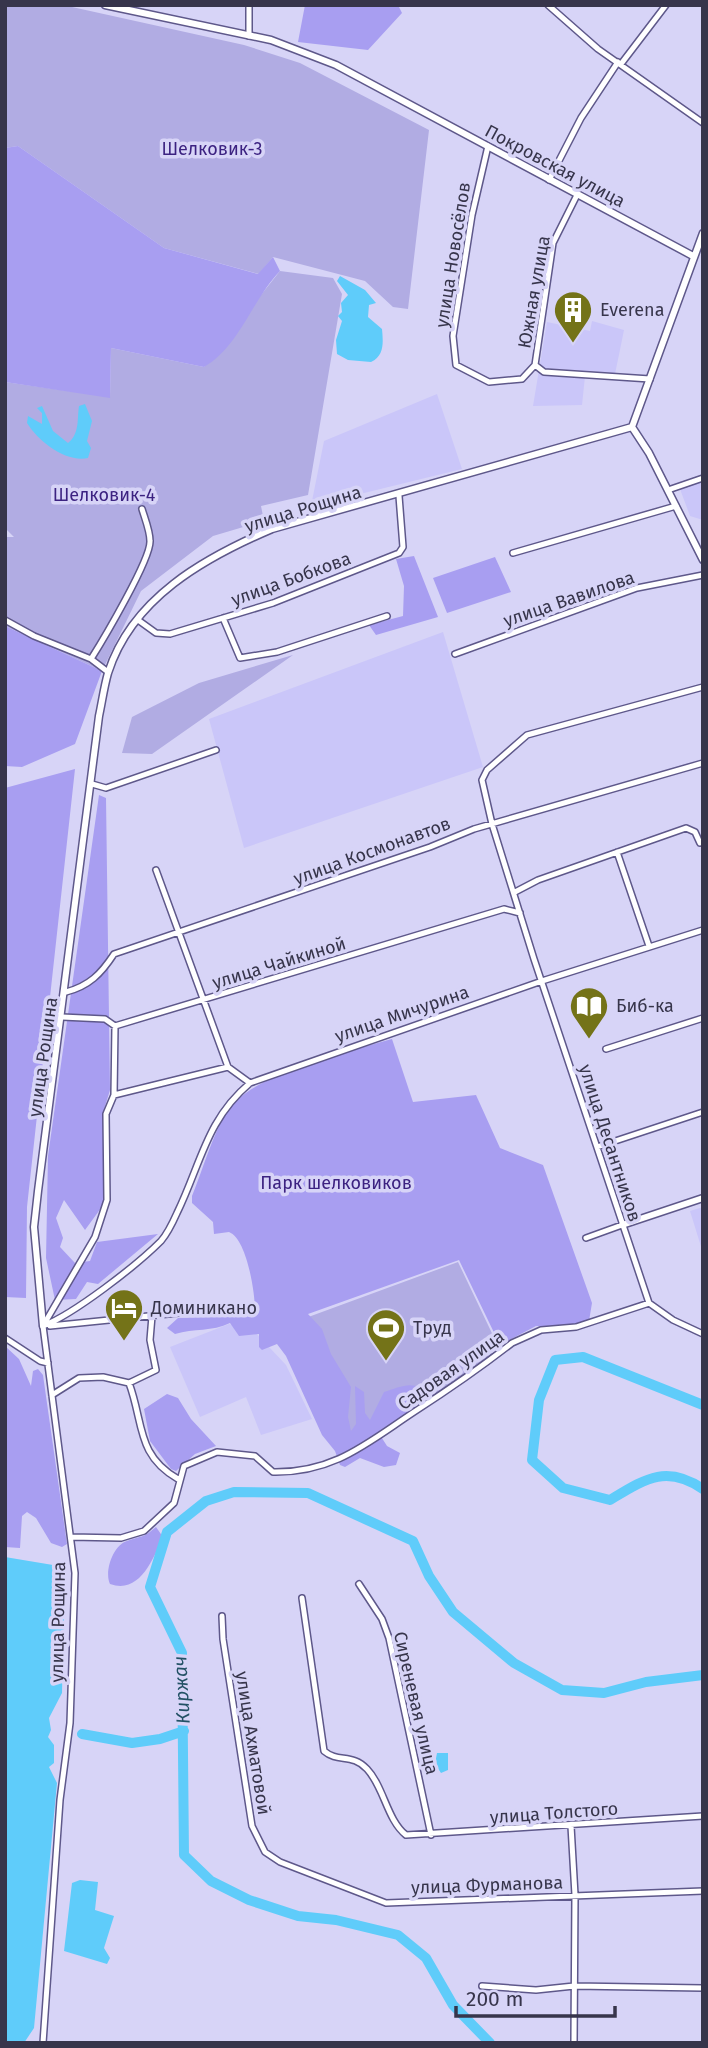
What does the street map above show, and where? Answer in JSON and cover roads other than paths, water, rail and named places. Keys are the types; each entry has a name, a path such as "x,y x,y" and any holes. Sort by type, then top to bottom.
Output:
{"street":[{"name":"Покровская улица","path":"105,5 248,36 300,50 336,65 693,256"},
{"path":"153,15 154,5"},
{"path":"248,36 249,5"},
{"path":"548,5 619,63 703,123"},
{"path":"549,180 581,118 619,63 666,5"},
{"name":"улица Новосёлов","path":"488,146 472,215 453,336 453,354 456,365 489,382 522,379 535,365"},
{"name":"Южная улица","path":"577,195 553,243 535,365 544,372 650,379"},
{"path":"703,233 632,427 703,560"},
{"name":"улица Рощина","path":"43,2043 60,1800 70,1723 75,1573 43,1326 34,1227 108,672 138,620 157,596 191,570 237,544 272,530 632,427"},
{"path":"668,490 703,478"},
{"name":"улица Бобкова","path":"138,620 156,633 170,634 273,603 399,553 403,547 398,496"},
{"path":"513,553 676,506"},
{"path":"91,659 117,619 128,590 145,560 151,542 142,509"},
{"name":"улица Вавилова","path":"455,654 637,587 703,575"},
{"path":"223,618 240,658 277,652 387,616"},
{"path":"5,620 34,636 91,659 108,672"},
{"path":"516,894 492,824 482,784 487,770 527,735 703,687"},
{"path":"92,783 106,788 216,750"},
{"name":"улица Космонавтов","path":"65,992 84,988 103,970 114,954 492,824 703,763"},
{"name":"улица Чайкиной","path":"504,909 516,894 617,852 686,828 695,832 702,842"},
{"path":"702,842 703,850"},
{"path":"617,852 649,946"},
{"path":"43,1326 66,1317 162,1240 178,1213 215,1123 227,1102 250,1083 228,1067 156,870"},
{"name":"улица Десантников","path":"516,894 542,981 649,1303"},
{"name":"улица Чайкиной","path":"62,1017 105,1019 115,1026 504,909 520,912"},
{"name":"улица Мичурина","path":"250,1083 542,981 703,930"},
{"path":"606,1049 703,1018"},
{"path":"43,1326 95,1237 107,1200 106,1114 114,1095 115,1026"},
{"path":"114,1095 228,1067"},
{"path":"597,1146 703,1112"},
{"path":"586,1238 703,1198"},
{"path":"649,1303 673,1320 703,1334"},
{"name":"Садовая улица","path":"178,1479 184,1466 217,1452 255,1456 273,1472 303,1470 338,1461 392,1430 512,1343 529,1334 576,1327 649,1303"},
{"path":"43,1326 247,1306"},
{"path":"52,1395 79,1378 103,1377 129,1383 156,1370 150,1340 152,1316"},
{"path":"66,1317 72,1324"},
{"path":"5,1338 40,1362 48,1363"},
{"path":"71,1537 121,1538 144,1531 174,1503 178,1479 162,1469 144,1446 137,1406 129,1383"},
{"name":"Сиреневая улица","path":"359,1584 382,1619 389,1638 431,1835"},
{"name":"улица Толстого","path":"302,1598 324,1751 331,1756 354,1758 369,1770 406,1835 703,1816"},
{"name":"улица Ахматовой","path":"222,1616 223,1639 252,1826 265,1853 280,1862"},
{"path":"571,1826 575,1895 574,2043"},
{"name":"улица Фурманова","path":"280,1862 386,1903 703,1891"},
{"path":"482,1986 536,1990 574,1986 703,1988"}],"water":[{"path":"340,276 365,290 376,303 369,305 368,317 382,329 383,343 379,356 371,362 348,360 337,354 336,340 342,321 338,316 342,312 341,303 348,295 337,281"},
{"path":"85,404 92,421 87,441 91,448 88,458 71,457 53,449 38,437 27,423 28,416 42,424 42,413 37,408 42,406 53,431 68,443 76,431 79,406"},
{"path":"5,1557 65,1567 62,1693 49,1718 51,1730 48,1737 54,1745 54,1763 49,1767 57,1783 34,2028 24,2043 5,2043"},
{"path":"437,1753 448,1753 448,1770 441,1773 435,1764"},
{"path":"80,1880 98,1882 95,1910 114,1916 104,1948 110,1958 107,1964 64,1951 72,1883"}],"waterway":[{"name":"Киржач","path":"703,1405 583,1357 555,1360 539,1400 532,1460 563,1488 610,1500 656,1477 678,1477 703,1489"},
{"name":"Киржач","path":"490,2043 453,2005 426,1958 398,1935 336,1920 298,1916 249,1900 211,1881 184,1855 182,1653 150,1587 167,1532 206,1501 234,1492 308,1493 413,1541 429,1576 453,1612 514,1663 562,1690 604,1693 646,1682 703,1675"},
{"path":"82,1734 132,1743 160,1739 184,1731"}],"place":[{"name":"Everena","path":"573,344"},
{"name":"Биб-ка","path":"589,1040"},
{"name":"Доминикано","path":"124,1342"},
{"name":"Труд","path":"386,1362"}],"park label":[{"name":"Шелковик-3","path":"212,149"},
{"name":"Шелковик-4","path":"104,495"},
{"name":"Парк шелковиков","path":"336,1183"}]}
